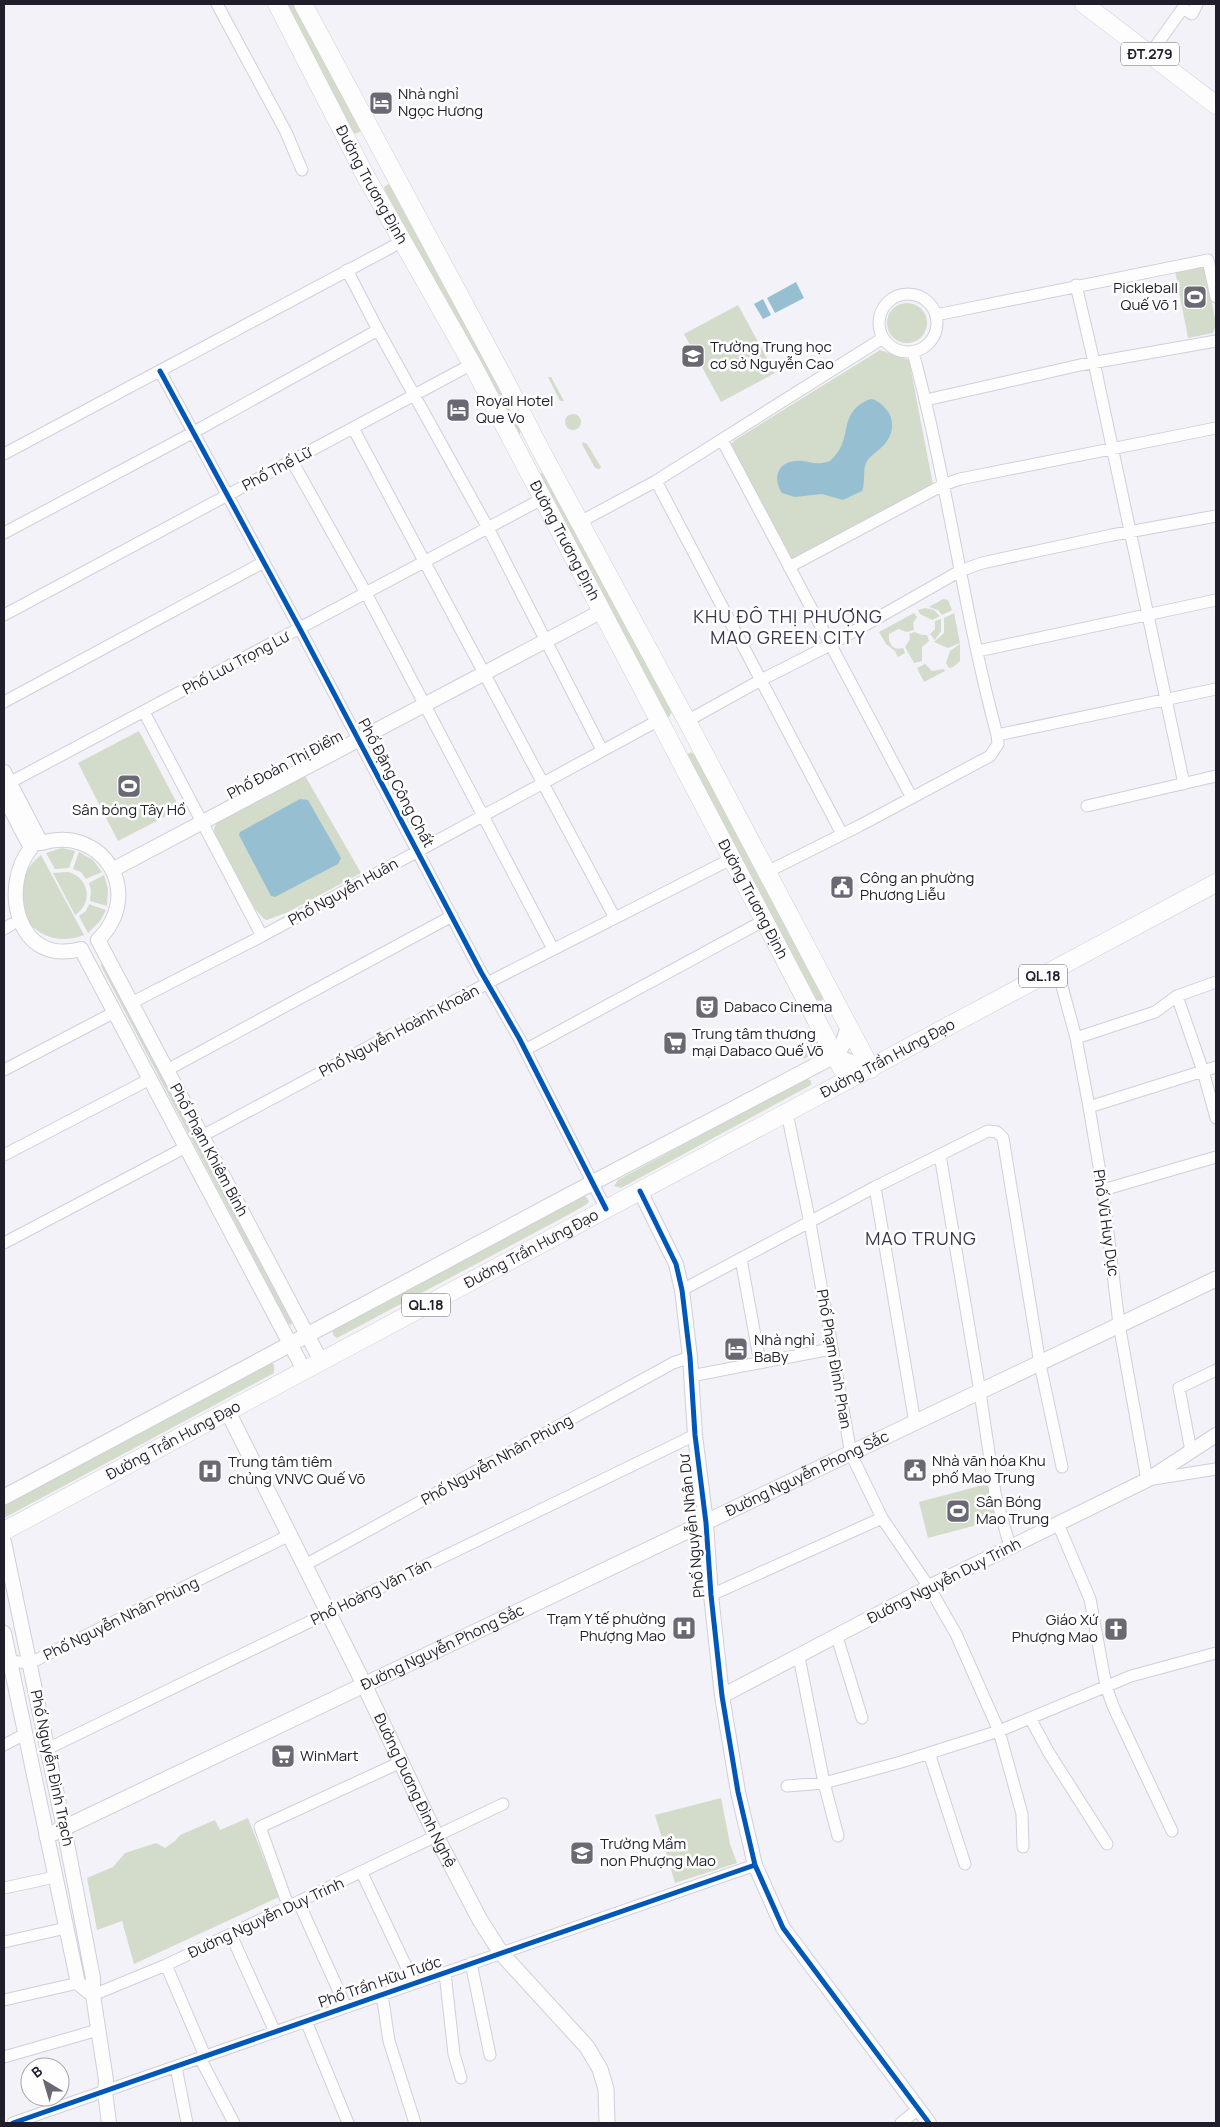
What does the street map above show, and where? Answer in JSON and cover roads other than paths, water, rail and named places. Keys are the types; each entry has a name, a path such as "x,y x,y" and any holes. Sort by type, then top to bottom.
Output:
{"main road":[{"name":"Đường Trương Định","path":"277,4 365,175 472,364 518,456 602,611 848,1080"},
{"name":"Đường Trương Định","path":"303,4 538,445 688,721 848,1028 871,1068"},
{"name":"ĐT.279","path":"1084,4 1216,105"},
{"path":"365,175 387,163"},
{"path":"518,456 538,445"},
{"path":"662,727 688,721"},
{"name":"Đường Trần Hưng Đạo","path":"4,1531 1216,883"},
{"path":"848,1028 842,1046 834,1056 871,1068"},
{"name":"Đường Trần Hưng Đạo","path":"4,1497 834,1056"},
{"name":"Đường Nguyễn Phong Sắc","path":"47,1836 1216,1279"},
{"name":"Đường Dương Đình Nghệ","path":"228,1412 365,1686 437,1838 480,1920 501,1953 585,2045 595,2059 603,2075 606,2088 607,2123"}],"street":[{"path":"218,4 286,132 302,170"},
{"path":"1150,54 1183,8 1192,14 1198,4"},
{"path":"4,454 403,241"},
{"path":"936,315 1208,260 1216,297"},
{"path":"347,270 378,330 416,395 488,528 602,750"},
{"path":"1076,286 1149,615 1165,700 1184,784"},
{"path":"908,294 919,296 928,302 936,315 937,328 932,340 922,349 913,352 896,350 883,338 879,328 880,316 887,303 896,296 908,294"},
{"path":"4,533 194,432 378,330"},
{"path":"580,522 656,482 883,338"},
{"path":"926,400 1094,362 1216,341"},
{"path":"767,872 990,756 998,744 960,571 926,400 913,352"},
{"name":"Phố Thế Lữ","path":"4,615 472,364"},
{"name":"Phố Đặng Công Chất","path":"160,371 525,1050 606,1209"},
{"path":"354,428 615,918"},
{"path":"789,567 943,485 960,479 1216,428"},
{"path":"722,440 912,798"},
{"path":"292,460 366,593 553,949"},
{"path":"656,482 842,834"},
{"name":"Phố Lưu Trọng Lư","path":"7,778 144,712 542,499"},
{"path":"688,721 760,680 830,646 960,571 982,563 1216,516"},
{"path":"4,702 264,562"},
{"path":"978,651 1216,600"},
{"name":"Phố Đoàn Thị Điểm","path":"112,870 602,611"},
{"path":"997,735 1216,690"},
{"path":"144,712 262,936"},
{"name":"Phố Nguyễn Huân","path":"131,1003 262,936 602,750 662,727"},
{"path":"1087,806 1216,776"},
{"path":"7,778 36,845"},
{"path":"4,796 36,845"},
{"path":"8,926 6,885 16,862 36,845 59,839 85,844 100,853 112,870"},
{"name":"Phố Nguyễn Hoành Khoản","path":"202,1136 488,983 731,859"},
{"name":"Phố Phạm Khiêm Bính","path":"112,870 119,892 117,910 109,926 98,940 321,1361"},
{"path":"167,1070 452,916"},
{"path":"525,1050 763,921"},
{"name":"Phố Phạm Khiêm Bính","path":"8,926 23,938 46,950 64,952 81,949 304,1370"},
{"name":"Phố Vũ Huy Dực","path":"1057,968 1076,1038 1089,1108 1103,1190 1119,1324 1147,1480"},
{"path":"1076,1038 1155,1012 1177,996 1216,982"},
{"path":"1177,996 1203,1071 1216,1118"},
{"path":"4,1070 115,1012"},
{"path":"1089,1108 1216,1067"},
{"path":"4,1155 150,1079"},
{"name":"Phố Phạm Đình Phan","path":"787,1113 810,1222 851,1454 882,1518 929,1587 956,1634 999,1731 1022,1814 1023,1846"},
{"path":"682,1290 875,1187 988,1131 997,1132 1003,1138 1040,1364 1062,1467"},
{"path":"4,1243 186,1147"},
{"path":"940,1155 995,1493 1010,1547"},
{"path":"1103,1190 1216,1157"},
{"path":"875,1187 915,1423"},
{"name":"Phố Nguyễn Nhân Dư","path":"640,1190 676,1264 682,1290 722,1696 738,1792 755,1865 783,1928 929,2123"},
{"path":"741,1259 760,1363"},
{"path":"691,1376 831,1349"},
{"name":"Phố Nguyễn Nhân Phùng","path":"305,1565 673,1363 690,1358"},
{"path":"1191,1452 1179,1388 1216,1370"},
{"name":"Phố Hoàng Văn Tán","path":"47,1749 695,1435"},
{"name":"Đường Nguyễn Duy Trinh","path":"722,1696 929,1587 1147,1480 1216,1435"},
{"path":"1147,1480 1216,1469"},
{"path":"711,1595 882,1518"},
{"path":"1058,1524 1090,1599 1106,1686 1113,1706 1172,1831"},
{"name":"Phố Nguyễn Nhân Phùng","path":"6,1662 30,1664 290,1535"},
{"name":"Phố Nguyễn Đình Trạch","path":"4,1542 94,1978 93,1995 106,2082 105,2092 109,2123"},
{"name":"Phố Nguyễn Đình Trạch","path":"4,1633 6,1662 25,1734 78,1983"},
{"path":"837,1637 862,1718"},
{"path":"787,1786 824,1782 929,1753 999,1731 1131,1676 1216,1653"},
{"path":"799,1657 824,1782 838,1836"},
{"path":"1030,1718 1049,1753 1107,1844"},
{"path":"4,1745 25,1734"},
{"path":"929,1753 964,1864"},
{"path":"346,2007 294,1905 260,1828 401,1762"},
{"name":"Đường Nguyễn Duy Trinh","path":"93,1995 232,1935 437,1838 504,1804"},
{"name":"Phố Trần Hữu Tước","path":"13,2123 755,1865"},
{"path":"362,1873 414,1983"},
{"path":"4,1888 56,1877"},
{"path":"4,1942 66,1928"},
{"path":"232,1935 275,2032"},
{"path":"471,1964 490,2055"},
{"path":"166,1965 202,2057 234,2123"},
{"path":"445,1973 454,2054 462,2078"},
{"path":"4,2000 78,1983 93,1995"},
{"path":"382,1994 389,2041 415,2123"},
{"path":"306,2021 348,2123"},
{"path":"4,2057 98,2030"},
{"path":"176,2067 187,2123"},
{"path":"901,2123 918,2108"}],"water":[{"path":"796,282 804,298 775,313 767,298"},
{"path":"763,299 771,315 763,319 754,304"},
{"path":"870,399 879,402 886,409 891,418 892,428 886,443 867,461 862,491 843,500 822,494 795,497 782,493 777,478 780,469 789,462 795,461 824,463 830,461 842,444 849,419 853,412 859,405"},
{"path":"300,799 308,800 341,858 338,864 275,897 271,896 239,835 240,832"}],"place":[{"name":"Nhà nghỉ Ngọc Hương","path":"381,103"},
{"name":"Pickleball Quế Võ 1","path":"1195,297"},
{"name":"Trường Trung học cơ sở Nguyễn Cao","path":"693,356"},
{"name":"Royal Hotel Que Vo","path":"458,410"},
{"name":"Sân bóng Tây Hồ","path":"129,786"},
{"name":"Công an phường Phương Liễu","path":"842,887"},
{"name":"Dabaco Cinema","path":"707,1007"},
{"name":"Trung tâm thương mại Dabaco Quế Võ","path":"675,1043"},
{"name":"Nhà nghỉ BaBy","path":"736,1349"},
{"name":"Nhà văn hóa Khu phố Mao Trung","path":"915,1470"},
{"name":"Trung tâm tiêm chủng VNVC Quế Võ","path":"210,1471"},
{"name":"Sân Bóng Mao Trung","path":"958,1511"},
{"name":"Trạm Y tế phường Phượng Mao","path":"684,1628"},
{"name":"Giáo Xứ Phượng Mao","path":"1116,1629"},
{"name":"WinMart","path":"283,1756"},
{"name":"Trường Mầm non Phượng Mao","path":"582,1853"}],"district":[{"name":"KHU ĐÔ THỊ PHƯỢNG MAO GREEN CITY","path":"788,628"},
{"name":"MAO TRUNG","path":"921,1239"}]}
